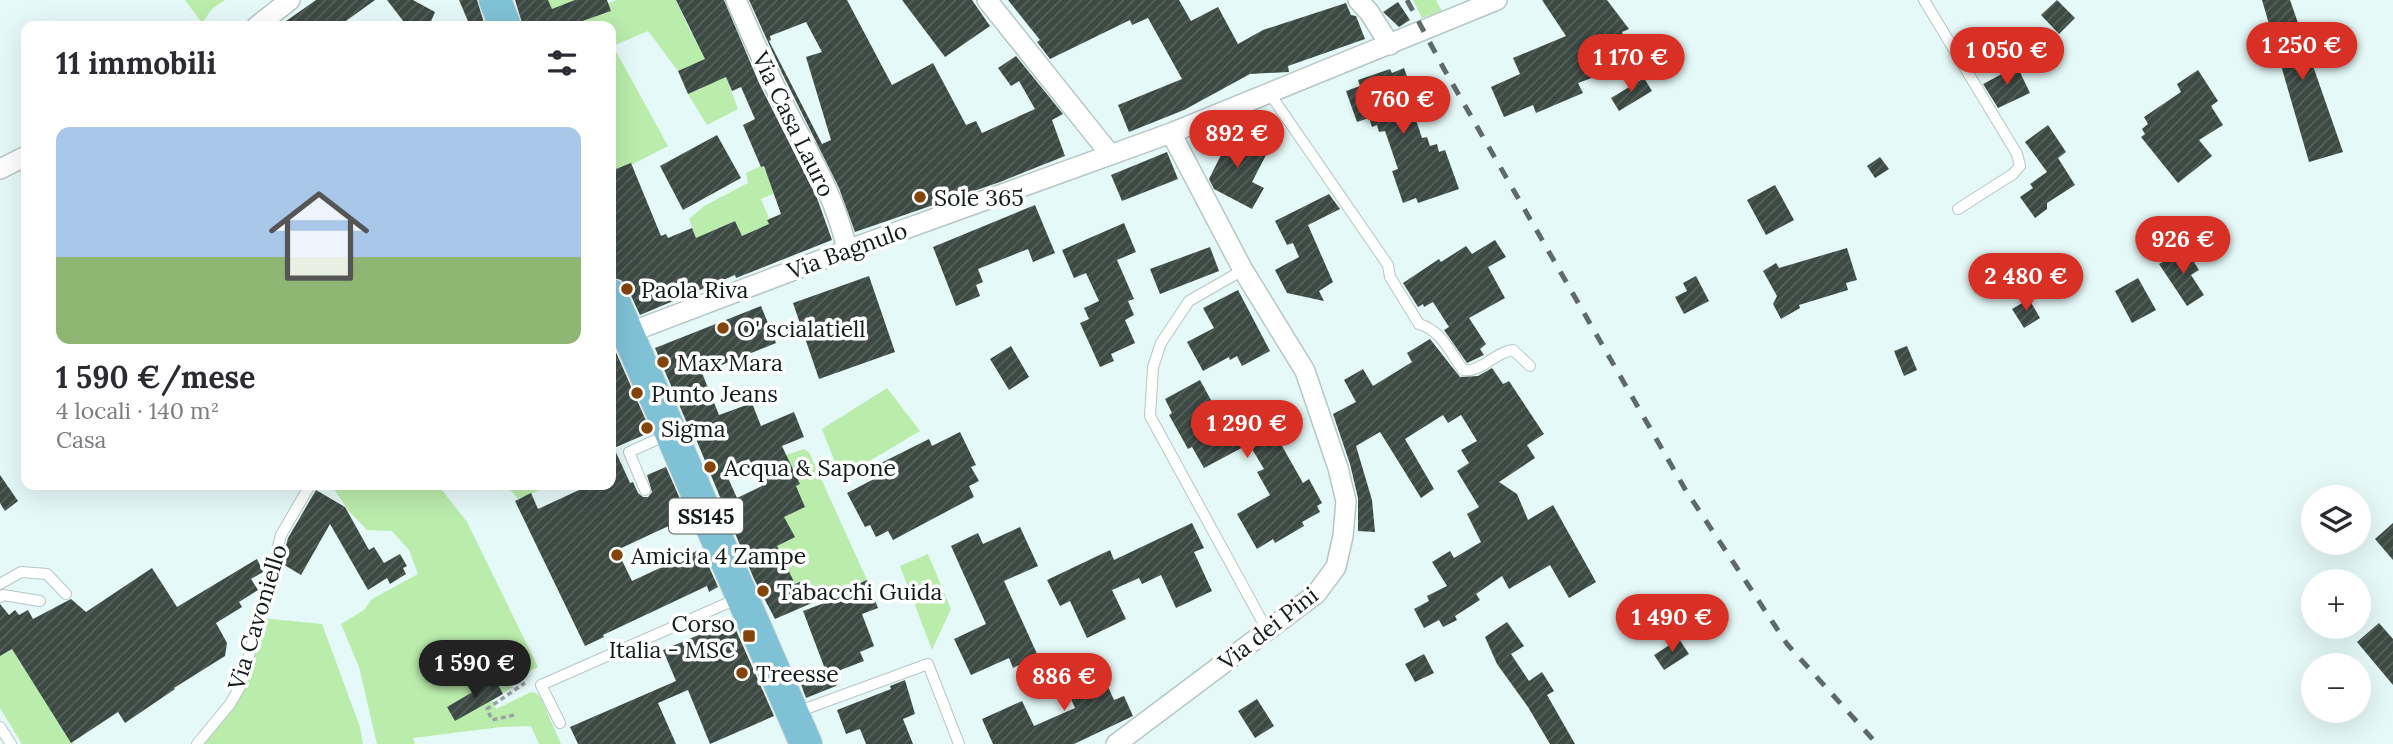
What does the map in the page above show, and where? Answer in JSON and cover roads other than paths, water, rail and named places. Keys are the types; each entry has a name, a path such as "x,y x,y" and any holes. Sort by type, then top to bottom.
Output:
{"main road":[{"path":"495,0 503,21"},
{"name":"SS145","path":"616,306 806,744"}],"street":[{"path":"263,21 290,0"},
{"name":"Via Casa Lauro","path":"736,0 782,102 830,195 847,250"},
{"path":"987,0 1110,154"},
{"path":"1358,0 1390,45"},
{"name":"Via Bagnulo","path":"628,333 847,250 1171,133 1497,0"},
{"name":"Via dei Pini","path":"1116,744 1316,594 1336,567 1343,536 1346,501 1338,468 1305,371 1243,270 1171,133"},
{"path":"0,169 21,158"}],"lane":[{"path":"1924,0 2017,154 2020,166 2013,174 1958,209"},
{"path":"1270,94 1388,265 1390,277 1419,324 1430,327 1437,333 1463,370 1471,371 1505,351 1513,350 1531,366"},
{"path":"1243,270 1189,301 1161,343 1153,367 1150,416 1267,630"},
{"path":"645,490 629,452 670,434"},
{"name":"Via Cavoniello","path":"197,744 230,704 241,685 281,536 307,490"},
{"path":"0,584 21,572 47,574 65,594"},
{"path":"0,597 3,595 40,601"},
{"path":"560,723 541,685 743,597"},
{"path":"790,706 928,664 959,744"},
{"path":"0,727 11,744"}],"railway":[{"path":"1407,0 1685,489 1787,644 1877,744"}],"place":[{"name":"Sole 365","path":"920,197"},
{"name":"Paola Riva","path":"627,289"},
{"name":"O' scialatiell","path":"723,328"},
{"name":"Max Mara","path":"663,362"},
{"name":"Punto Jeans","path":"637,393"},
{"name":"Sigma","path":"647,428"},
{"name":"Acqua & Sapone","path":"710,467"},
{"name":"Amici a 4 Zampe","path":"617,555"},
{"name":"Tabacchi Guida","path":"763,591"},
{"name":"Corso Italia - MSC","path":"749,636"},
{"name":"Treesse","path":"742,673"}]}
